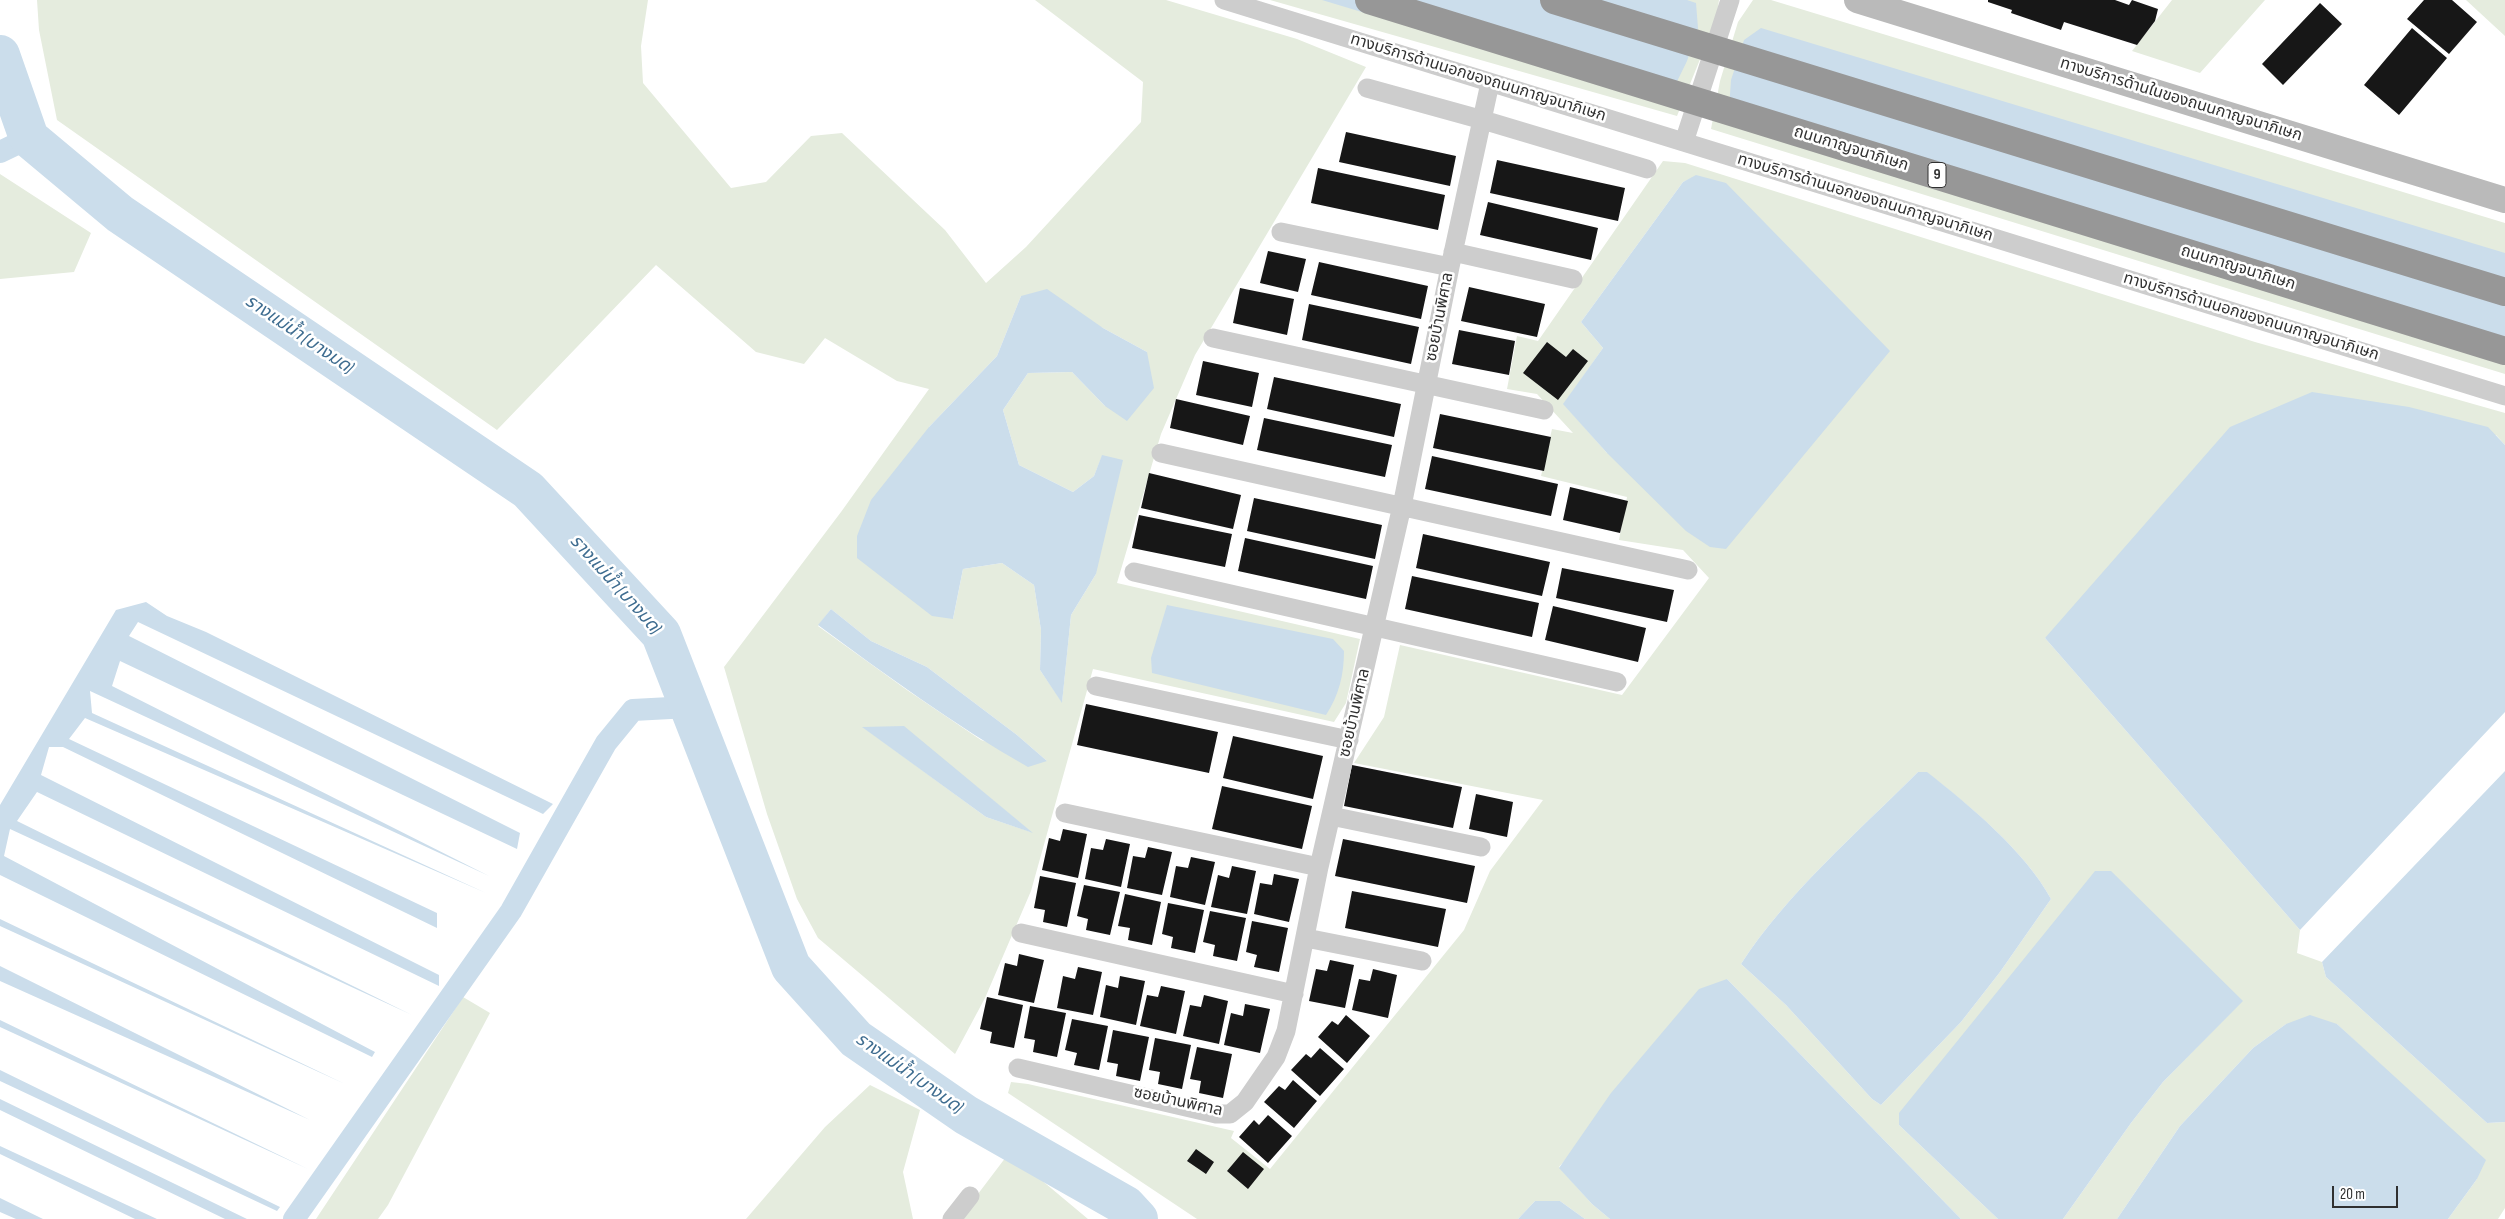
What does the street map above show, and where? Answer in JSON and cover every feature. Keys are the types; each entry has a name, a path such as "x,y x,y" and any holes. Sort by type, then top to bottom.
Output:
{"highway":[{"name":"ถนนกาญจนาภิเษก","path":"1369,0 2505,351"},
{"path":"1554,0 2505,292"}],"main road":[{"name":"ทางบริการด้านในของถนนกาญจนาภิเษก","path":"1857,0 2505,200"}],"street":[{"name":"ทางบริการด้านนอกของถนนกาญจนาภิเษก","path":"1224,0 2505,396"},
{"path":"1684,142 1730,0"},
{"name":"ซอยบ้านพิศาล","path":"1018,1068 1216,1114 1230,1114 1244,1102 1276,1057 1286,1031 1319,868 1376,627 1451,259 1490,82"},
{"path":"1367,88 1647,169"},
{"path":"1281,232 1573,279"},
{"path":"1213,338 1544,410"},
{"path":"1161,453 1688,570"},
{"path":"1134,572 1617,682"},
{"path":"1096,686 1349,740"},
{"path":"1065,813 1319,868"},
{"path":"1331,816 1481,848"},
{"path":"1021,933 1294,994"},
{"path":"1306,938 1422,962"},
{"path":"952,1219 970,1196"}],"shaded area":[{"path":"37,0 648,0 641,46 643,83 731,188 766,182 811,136 842,133 945,230 986,283 1026,247 1141,122 1143,82 1035,0 1166,0 1297,39 1366,67 1195,355 1161,434 1117,583 1360,639 1346,703 1334,722 1093,669 1031,891 985,998 955,1054 818,938 797,899 767,814 724,667 841,512 929,389 897,381 825,338 804,364 756,352 656,265 497,430 57,120 39,30","holes":["1021,296 1103,328 1147,352 1105,406 1072,372 1028,373 1003,410 1019,465 1073,492 1094,476 1102,456 1096,574 1071,615 1062,702 1040,670 1041,630 1034,585 1002,563 963,569 953,619 929,427 997,356","831,609 871,641 927,667 1017,735 1047,761 981,740 818,626","863,727 973,784 1031,832 986,817"]},
{"path":"1270,0 1719,0 1716,20 1677,116"},
{"path":"1753,0 1771,0 2505,223 2505,374 1711,129 1720,81 1738,22"},
{"path":"2172,0 2265,0 2200,73 2132,51"},
{"path":"2466,0 2505,0 2505,36"},
{"path":"1663,161 1685,163 2255,342 2505,413 2505,445 2496,435 2045,638 2300,930 2297,953 2322,962 2326,977 2487,1123 2505,1122 2505,1208 2498,1219 2448,1219 2477,1179 2409,1092 2337,1024 2286,1024 2253,1048 2180,1126 2117,1219 2063,1219 2131,1123 2163,1082 2242,1001 1899,1125 1998,1219 1961,1219 1727,979 1559,1167 1592,1204 1610,1219 1585,1219 1560,1201 1535,1201 1518,1219 1197,1219 1008,1093 1011,1082 1028,1084 1234,1131 1231,1138 1270,1169 1464,930 1490,871 1543,800 1354,763 1384,717 1400,645 1622,695 1709,578 1683,550 1619,540 1627,497 1541,476 1552,429 1573,433 1537,394 1507,389 1517,336 1538,341","holes":["1696,176 1607,453 1564,404 1603,348 1581,322 1683,182","1918,772 1926,772 1995,830 2027,864 2051,899 2000,972 1961,1022 1881,1105 1872,1099 1786,1005 1741,964 1759,938 1801,888"]},
{"path":"0,174 91,233 74,272 0,279"},
{"path":"463,997 490,1013 388,1205 378,1219 316,1219"},
{"path":"870,1085 920,1110 903,1172 913,1219 746,1219 825,1127"},
{"path":"1009,1153 1088,1219 959,1219"}],"water":[{"path":"1322,0 1687,0 1696,3 1698,28 1687,61 1666,104"},
{"path":"1761,28 2505,253 2505,362 1728,124 1731,80 1744,40"},
{"path":"1696,175 1726,183 1890,351 1726,549 1710,547 1686,531 1607,453 1563,404 1603,348 1581,322 1683,182"},
{"path":"1047,289 1103,328 1147,352 1154,388 1127,421 1105,406 1072,372 1028,373 1003,410 1019,465 1073,492 1094,476 1102,455 1123,460 1096,574 1071,615 1062,703 1040,670 1041,630 1034,585 1002,563 963,569 953,619 932,616 857,558 857,536 871,500 929,427 997,356 1021,296"},
{"path":"2312,392 2409,407 2488,427 2505,445 2505,712 2300,930 2045,638 2230,427"},
{"path":"146,602 167,616 206,632 553,804 543,814 138,622 129,636 520,833 517,849 120,661 112,686 489,876 90,691 92,713 486,893 85,718 69,739 437,913 437,928 63,747 49,747 41,775 439,975 439,986 37,792 17,821 412,1015 10,829 4,856 375,1052 372,1057 0,875 0,805 116,610"},
{"path":"1167,605 1333,639 1344,651 1343,668 1340,684 1326,715 1152,673 1151,658"},
{"path":"831,609 871,641 927,667 1017,735 1047,761 1028,767 947,717 895,681 818,625"},
{"path":"904,726 1033,833 986,817 862,727"},
{"path":"2505,771 2505,1122 2487,1123 2326,977 2322,962"},
{"path":"1918,772 1927,772 1995,830 2027,864 2051,899 2000,972 1961,1022 1881,1105 1872,1099 1786,1005 1741,964 1759,938 1801,888"},
{"path":"2095,871 2111,871 2243,1001 2163,1082 2131,1123 2063,1219 1998,1219 1899,1125 1899,1113"},
{"path":"0,919 345,1084 0,926"},
{"path":"0,966 310,1120 0,981"},
{"path":"1727,979 1961,1219 1610,1219 1592,1204 1559,1168 1611,1093 1699,989"},
{"path":"2310,1015 2337,1024 2486,1160 2477,1179 2448,1219 2117,1219 2180,1126 2253,1048 2286,1024"},
{"path":"0,1020 308,1169 0,1027"},
{"path":"0,1070 280,1207 277,1211 0,1081"},
{"path":"0,1099 247,1219 225,1219 0,1110"},
{"path":"0,1146 157,1219 135,1219 0,1154"},
{"path":"0,1198 43,1219 16,1219 0,1212"},
{"path":"1535,1201 1560,1201 1585,1219 1518,1219"}],"building":[{"path":"1988,0 2115,0 2129,5 2132,0 2158,9 2155,21 2137,45 2064,22 2061,30 2011,13 2012,10 1988,2"},
{"path":"2424,0 2452,0 2477,22 2449,54 2407,19"},
{"path":"2320,3 2342,24 2283,85 2262,64"},
{"path":"2412,28 2447,58 2399,115 2364,85"},
{"path":"1346,132 1456,156 1450,186 1339,162"},
{"path":"1497,160 1625,188 1618,221 1490,193"},
{"path":"1318,168 1445,195 1438,230 1311,203"},
{"path":"1488,202 1598,228 1591,260 1480,235"},
{"path":"1268,251 1306,259 1298,292 1260,283"},
{"path":"1319,262 1428,286 1421,319 1311,295"},
{"path":"1469,287 1545,304 1537,337 1461,321"},
{"path":"1240,288 1294,299 1287,335 1233,323"},
{"path":"1309,304 1419,327 1411,364 1302,340"},
{"path":"1459,330 1515,341 1509,375 1452,364"},
{"path":"1547,342 1566,357 1573,349 1588,361 1558,400 1523,373"},
{"path":"1203,361 1259,373 1252,407 1196,395"},
{"path":"1274,377 1401,404 1394,437 1267,409"},
{"path":"1176,399 1250,416 1243,445 1170,428"},
{"path":"1440,414 1551,437 1544,471 1433,448"},
{"path":"1264,418 1392,445 1385,477 1257,450"},
{"path":"1432,456 1558,484 1551,516 1425,489"},
{"path":"1149,473 1241,495 1233,529 1141,508"},
{"path":"1570,487 1628,501 1620,533 1563,520"},
{"path":"1254,498 1382,525 1375,559 1247,531"},
{"path":"1139,515 1232,534 1225,567 1132,548"},
{"path":"1423,534 1550,562 1542,596 1416,568"},
{"path":"1245,538 1373,566 1366,599 1238,571"},
{"path":"1562,568 1674,590 1667,622 1556,598"},
{"path":"1412,576 1539,603 1532,637 1405,609"},
{"path":"1553,606 1646,628 1638,662 1545,640"},
{"path":"1086,704 1218,732 1209,773 1077,745"},
{"path":"1233,736 1323,756 1313,799 1223,778"},
{"path":"1352,765 1462,787 1453,828 1344,806"},
{"path":"1222,786 1312,806 1302,849 1212,829"},
{"path":"1476,794 1513,802 1507,837 1469,829"},
{"path":"1063,829 1087,834 1078,878 1042,870 1049,838 1060,841"},
{"path":"1106,839 1130,844 1121,887 1085,879 1091,848 1103,850"},
{"path":"1343,839 1475,866 1467,903 1335,876"},
{"path":"1148,847 1172,852 1162,895 1127,888 1133,856 1145,858"},
{"path":"1191,857 1215,862 1205,905 1170,897 1176,866 1188,868"},
{"path":"1232,866 1256,871 1247,914 1211,907 1218,875 1229,878"},
{"path":"1274,874 1299,879 1289,922 1254,914 1260,883 1272,885"},
{"path":"1040,876 1076,883 1067,927 1043,922 1045,910 1034,908"},
{"path":"1084,885 1120,892 1110,935 1086,930 1088,919 1077,916"},
{"path":"1352,891 1446,909 1438,947 1345,928"},
{"path":"1125,894 1161,902 1152,945 1128,940 1130,928 1118,926"},
{"path":"1168,903 1204,910 1195,953 1171,948 1173,937 1162,934"},
{"path":"1210,911 1246,918 1237,961 1213,956 1215,945 1203,942"},
{"path":"1252,921 1288,928 1279,972 1254,967 1257,955 1246,952"},
{"path":"1019,954 1044,960 1034,1003 998,995 1005,963 1017,966"},
{"path":"1330,960 1354,965 1345,1008 1309,1001 1316,969 1327,971"},
{"path":"1078,967 1102,972 1093,1015 1057,1008 1063,976 1075,979"},
{"path":"1373,969 1397,975 1388,1018 1352,1010 1359,979 1370,981"},
{"path":"1120,976 1145,981 1136,1025 1100,1017 1106,985 1118,988"},
{"path":"1161,986 1185,991 1176,1034 1140,1026 1147,995 1158,997"},
{"path":"1204,995 1228,1001 1219,1044 1183,1036 1190,1005 1201,1007"},
{"path":"987,997 1023,1005 1014,1048 990,1043 992,1032 980,1029"},
{"path":"1245,1004 1270,1009 1260,1053 1224,1045 1231,1013 1243,1016"},
{"path":"1030,1006 1066,1013 1057,1057 1033,1052 1035,1040 1024,1038"},
{"path":"1346,1015 1370,1036 1347,1063 1318,1037 1332,1021 1338,1025"},
{"path":"1072,1019 1108,1026 1099,1070 1074,1065 1077,1053 1065,1050"},
{"path":"1113,1030 1149,1037 1140,1081 1116,1076 1118,1064 1107,1062"},
{"path":"1155,1038 1191,1045 1182,1089 1158,1084 1160,1072 1149,1070"},
{"path":"1197,1047 1232,1054 1223,1098 1199,1093 1201,1081 1190,1079"},
{"path":"1320,1048 1344,1069 1320,1096 1291,1070 1306,1054 1311,1058"},
{"path":"1293,1080 1317,1101 1294,1128 1264,1102 1279,1086 1285,1090"},
{"path":"1268,1115 1292,1136 1268,1163 1239,1137 1254,1120 1259,1125"},
{"path":"1196,1149 1214,1162 1206,1174 1187,1161"},
{"path":"1243,1152 1264,1169 1248,1189 1227,1171"}],"waterway":[{"name":"รางแม่น้ำ (บางมด)","path":"0,55 29,138 120,214 528,490 661,634 791,967 856,1039 966,1115 1126,1206 1138,1219"},
{"path":"0,152 29,138"},
{"path":"294,1219 511,911 606,743 633,710 689,707"}]}
